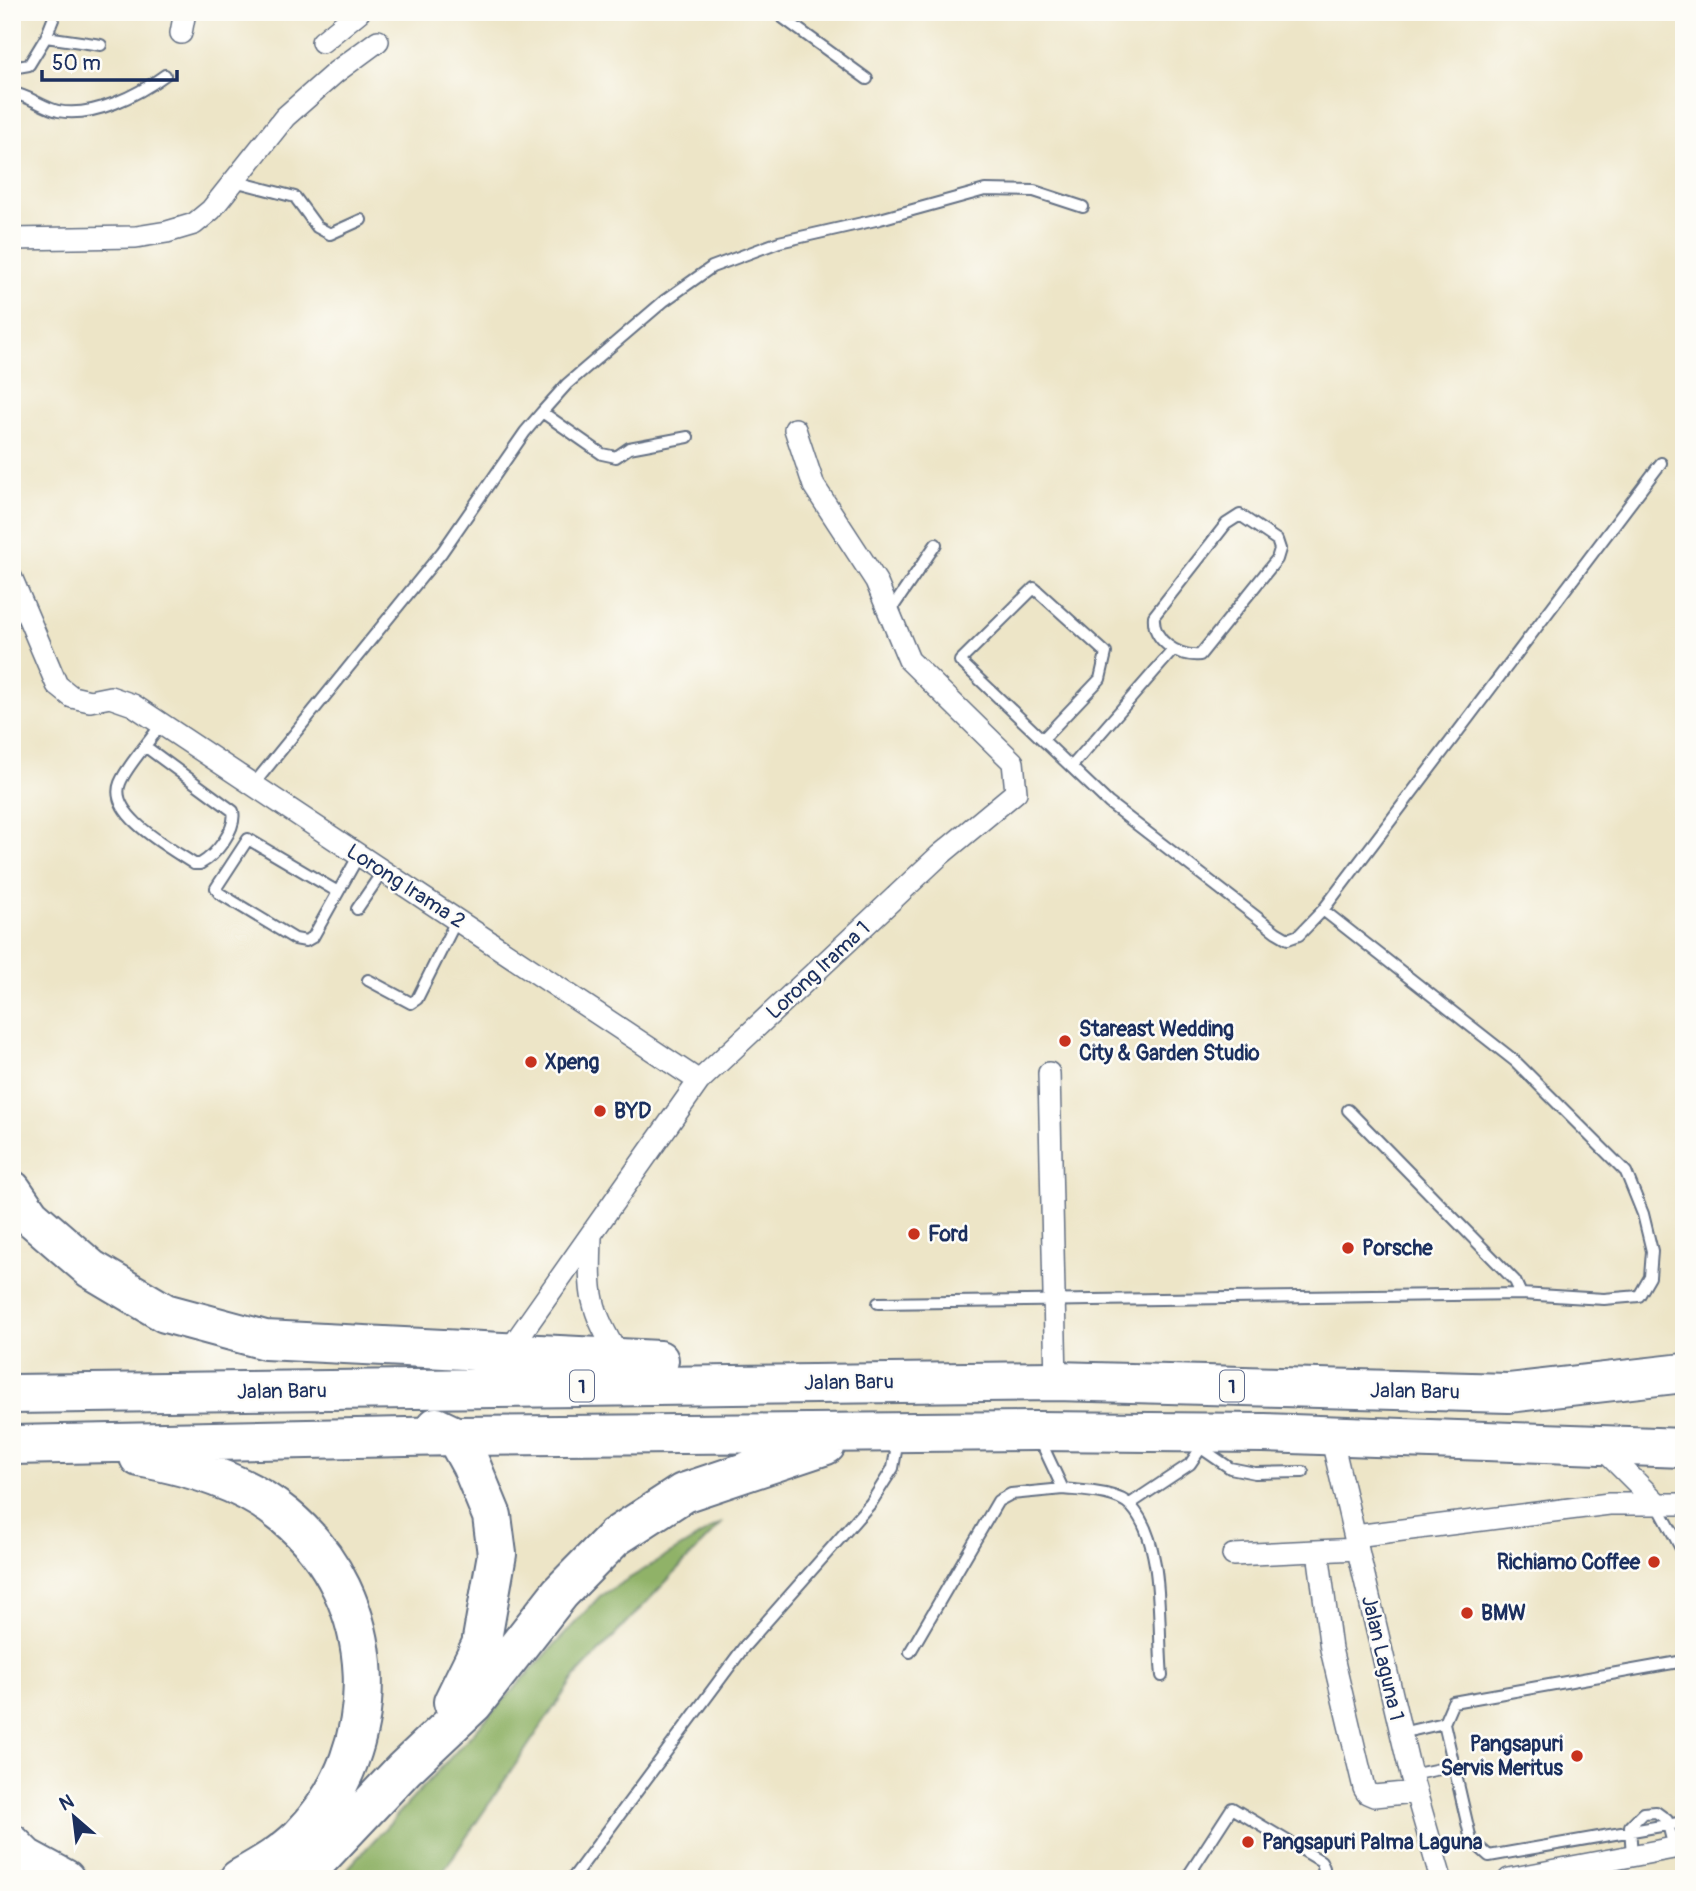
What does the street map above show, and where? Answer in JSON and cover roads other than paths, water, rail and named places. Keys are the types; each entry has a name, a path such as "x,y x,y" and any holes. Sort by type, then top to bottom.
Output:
{"highway":[{"path":"12,1190 30,1216 91,1269 164,1313 265,1340 620,1359 856,1368 919,1381"},
{"name":"Jalan Baru","path":"12,1394 919,1381 1056,1381 1509,1393 1684,1373"},
{"path":"245,1392 405,1412 455,1436 471,1465 492,1516 497,1554 491,1601 481,1646 453,1702 404,1769"},
{"name":"1","path":"12,1445 455,1436 1036,1431 1204,1440 1331,1436 1684,1448"},
{"path":"300,1879 404,1769 472,1704 560,1593 615,1537 683,1493 883,1432"},
{"path":"50,1444 172,1464 232,1482 285,1516 323,1556 352,1609 365,1665 362,1717 349,1766 327,1804 299,1838 239,1879"},
{"path":"12,1844 26,1858 65,1879"}],"street":[{"path":"322,42 359,12"},
{"path":"12,239 93,239 167,232 194,224 211,210 231,180 311,92 378,41"},
{"path":"795,429 814,486 876,581 891,610"},
{"name":"Lorong Irama 2","path":"12,579 57,685 72,697 90,701 110,697 133,705 699,1081"},
{"name":"Lorong Irama 1","path":"508,1352 699,1081 940,855 1016,792 1013,762 909,660 891,610"},
{"path":"1049,1073 1056,1381"},
{"path":"590,1237 589,1295 598,1323 620,1359"},
{"name":"Jalan Laguna 1","path":"1331,1436 1413,1784 1441,1879"},
{"path":"1599,1445 1656,1502"},
{"path":"1233,1555 1318,1551 1609,1504 1684,1504"},
{"path":"1318,1551 1331,1649 1364,1788 1374,1796 1413,1784"},
{"path":"1509,1879 1679,1847"}],"lane":[{"path":"12,68 29,65 46,37 56,12"},
{"path":"775,12 867,79"},
{"path":"46,37 100,45"},
{"path":"12,93 61,112 88,110 121,100 165,75"},
{"path":"231,180 295,197 317,227 330,234 344,230 361,220"},
{"path":"253,785 442,552 525,432 542,412 567,384 664,301 712,267 779,242 880,219 985,190 1034,191 1083,207"},
{"path":"542,412 602,454 616,457 629,448 688,437"},
{"path":"1043,739 1100,679 1106,653 1034,588 960,661 1109,803 1276,932 1288,939 1299,935 1323,910 1661,463"},
{"path":"1240,515 1277,540 1280,549 1277,559 1200,655 1185,656 1173,650 1155,631 1154,616 1226,524 1240,515"},
{"path":"891,610 936,544"},
{"path":"1072,766 1173,650"},
{"path":"146,747 233,811 235,820 232,828 200,864 194,864 147,832 123,808 118,797 120,783 161,724"},
{"path":"338,892 248,839 216,888 219,893 284,933 306,941 313,937 359,855"},
{"path":"357,909 383,871"},
{"path":"878,1303 1521,1294 1604,1299 1639,1296 1650,1276 1652,1251 1643,1214 1626,1172 1515,1061 1323,910"},
{"path":"368,980 411,1003 417,999 457,919"},
{"path":"1348,1110 1515,1282 1521,1294"},
{"path":"1036,1431 1063,1489"},
{"path":"572,1879 744,1647 871,1503 893,1468 883,1432"},
{"path":"1130,1504 1189,1464 1204,1440 1230,1468 1255,1474 1303,1472"},
{"path":"910,1653 998,1501 1012,1494 1063,1489 1101,1493 1130,1504 1142,1525 1155,1560 1161,1676"},
{"path":"1656,1502 1684,1554"},
{"path":"1684,1661 1453,1702 1444,1723 1471,1840 1489,1856 1684,1822"},
{"path":"1401,1733 1444,1723"},
{"path":"1413,1784 1454,1766"},
{"path":"1186,1879 1232,1808 1321,1861 1324,1868 1321,1879"},
{"path":"1632,1856 1629,1832 1633,1820 1643,1812 1656,1812 1669,1825 1679,1847"}],"place":[{"name":"Stareast Wedding City & Garden Studio","path":"1065,1041"},
{"name":"Xpeng","path":"531,1062"},
{"name":"BYD","path":"600,1111"},
{"name":"Ford","path":"914,1234"},
{"name":"Porsche","path":"1348,1248"},
{"name":"Richiamo Coffee","path":"1654,1562"},
{"name":"BMW","path":"1467,1613"},
{"name":"Pangsapuri Servis Meritus","path":"1577,1756"},
{"name":"Pangsapuri Palma Laguna","path":"1248,1842"}]}
